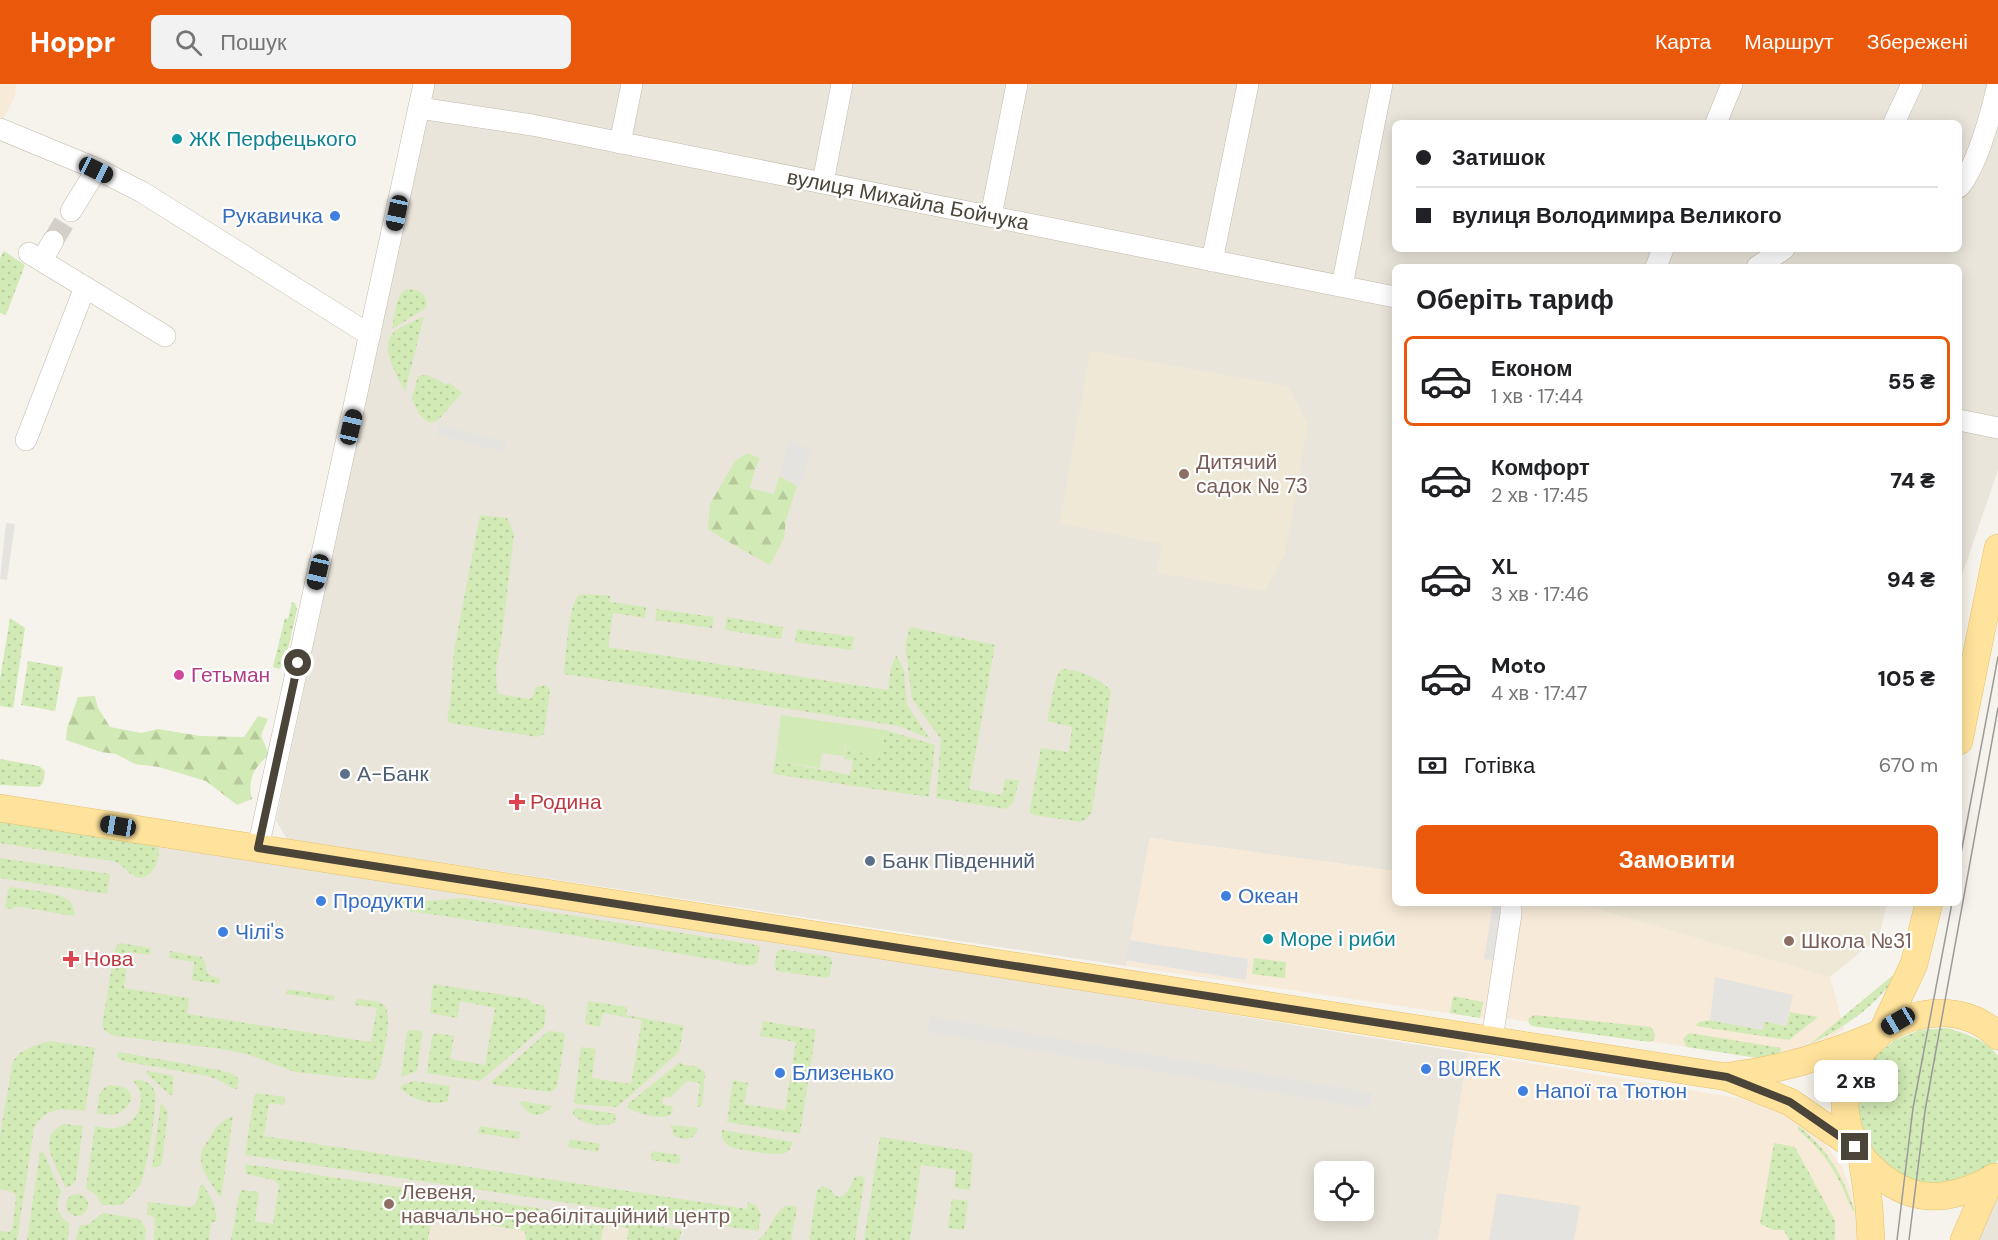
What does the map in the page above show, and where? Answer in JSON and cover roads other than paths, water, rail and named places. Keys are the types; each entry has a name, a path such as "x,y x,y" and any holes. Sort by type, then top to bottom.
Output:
{"main road":[{"path":"1962,726 1998,548"},
{"path":"0,808 1727,1077 1790,1102 1858,1152 1878,1176 1898,1188 1921,1195 1945,1196 1969,1191 1994,1177"},
{"path":"1871,1240 1869,1206 1858,1152 1846,1118 1846,1088 1857,1060 1879,1033 1914,964 1928,906"},
{"path":"1727,1077 1811,1061 1916,1015 1953,1014 1975,1021 1998,1036"},
{"path":"1964,1240 1994,1177"}],"street":[{"path":"258,848 424,84"},
{"path":"620,142 632,84"},
{"path":"823,182 842,84"},
{"path":"991,216 1017,84"},
{"path":"1212,261 1248,84"},
{"path":"1342,286 1382,84"},
{"path":"1717,120 1732,84"},
{"path":"1895,120 1912,84"},
{"path":"1962,184 1966,179 1989,118 1998,84"},
{"name":"вулиця Михайла Бойчука","path":"420,108 532,125 620,142 1392,296"},
{"path":"0,129 141,192 370,334"},
{"path":"71,212 96,170"},
{"path":"53,241 35,257 165,336"},
{"path":"1762,264 1780,252"},
{"path":"26,440 85,287"},
{"path":"1962,421 1998,428"},
{"path":"1492,1040 1511,906"}],"tunnel":[{"path":"53,241 71,211"}],"tram line":[{"path":"1962,848 1998,657"},
{"path":"1909,1240 1925,1111 1998,708"},
{"path":"1897,1240 1913,1108 1951,906"}],"place":[{"name":"ЖК Перфецького","path":"177,139"},
{"name":"Рукавичка","path":"335,216"},
{"name":"Дитячий садок № 73","path":"1184,474"},
{"name":"Гетьман","path":"179,675"},
{"name":"А-Банк","path":"345,774"},
{"name":"Родина","path":"517,802"},
{"name":"Банк Південний","path":"870,861"},
{"name":"Океан","path":"1226,896"},
{"name":"Продукти","path":"321,901"},
{"name":"Чілі's","path":"223,932"},
{"name":"Море і риби","path":"1268,939"},
{"name":"Школа №31","path":"1789,941"},
{"name":"Нова","path":"71,959"},
{"name":"BUREK","path":"1426,1069"},
{"name":"Близенько","path":"780,1073"},
{"name":"Напої та Тютюн","path":"1523,1091"},
{"name":"Левеня, навчально-реабілітаційний центр","path":"389,1204"}]}
